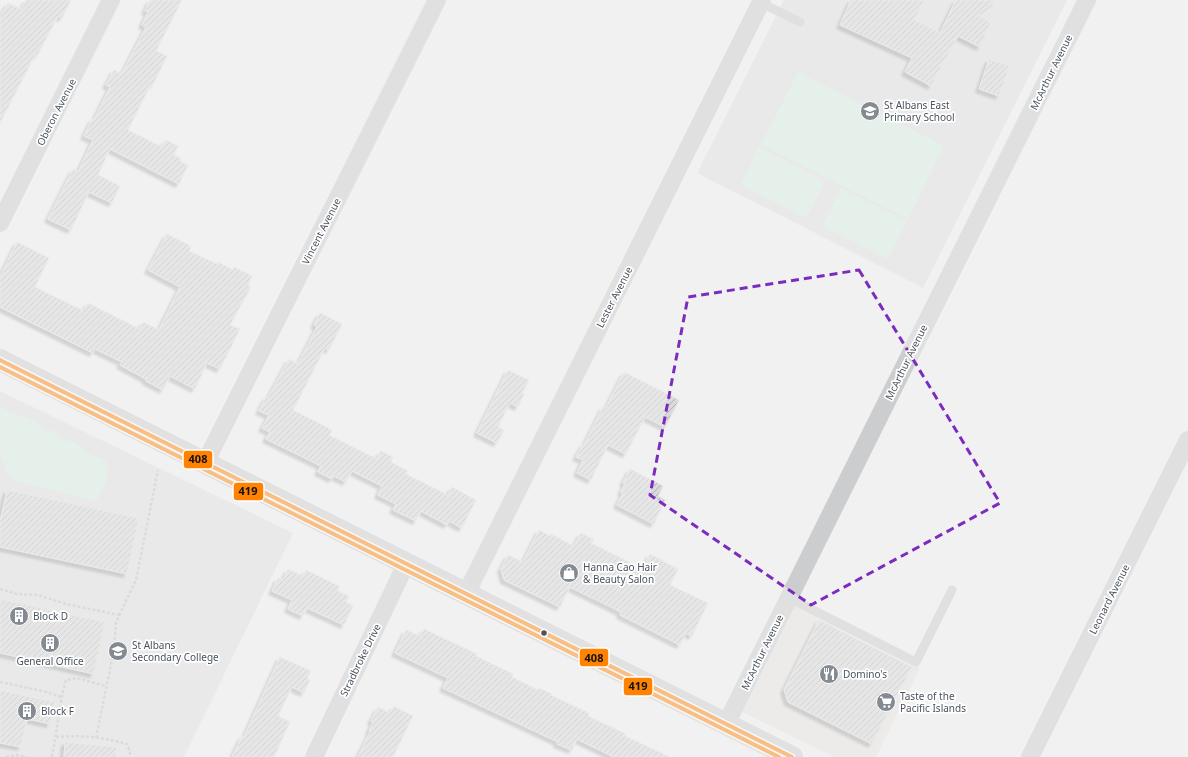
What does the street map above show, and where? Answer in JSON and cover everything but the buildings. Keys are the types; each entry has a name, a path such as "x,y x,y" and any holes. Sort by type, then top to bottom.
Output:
{"main road":[{"path":"0,360 792,757"}],"street":[{"name":"Oberon Avenue","path":"0,223 111,0"},
{"name":"Vincent Avenue","path":"205,463 437,0"},
{"name":"McArthur Avenue","path":"726,724 1087,0"},
{"name":"Lester Avenue","path":"466,594 762,1"},
{"name":"Leonard Avenue","path":"1030,757 1188,440"},
{"name":"Stradbroke Drive","path":"314,757 406,564"}],"lane":[{"path":"762,1 800,22"},
{"path":"789,598 916,662 952,590"}],"path":[{"path":"96,738 114,650 116,622 136,580 158,470"},
{"path":"0,589 17,594 38,595 66,604 119,615"},
{"path":"52,757 61,697 66,680 77,678 106,686"},
{"path":"0,682 61,697"},
{"path":"56,737 78,735 113,740 127,744 130,752 129,756"},
{"path":"6,757 17,755 27,757"}],"highlighted area":[{"path":"859,270 1000,503 811,605 650,495 688,297"}],"shaded area":[{"name":"St Albans East Primary School","path":"784,0 1067,0 923,288 697,173"},
{"name":"St Albans Secondary College","path":"0,391 293,533 184,757 0,757"},
{"path":"795,606 920,668 876,757 834,757 742,712"}],"green space":[{"path":"798,72 944,146 908,219 761,145"},
{"path":"759,147 825,181 806,218 741,185"},
{"path":"841,188 907,221 888,259 822,226"},
{"path":"0,406 6,410 34,421 44,430 53,431 59,438 75,443 88,453 104,460 108,465 108,472 106,482 96,501 19,482 9,476 0,455"}],"transit line":[{"name":"408","path":"0,360 792,757"},
{"name":"419","path":"0,367 779,757"}],"place":[{"name":"St Albans East Primary School","path":"870,111"},
{"name":"Hanna Cao Hair & Beauty Salon","path":"569,573"},
{"name":"Block D","path":"19,616"},
{"name":"General Office","path":"50,643"},
{"name":"St Albans Secondary College","path":"118,651"},
{"name":"Domino's","path":"829,674"},
{"name":"Taste of the Pacific Islands","path":"886,702"},
{"name":"Block F","path":"27,711"}]}
